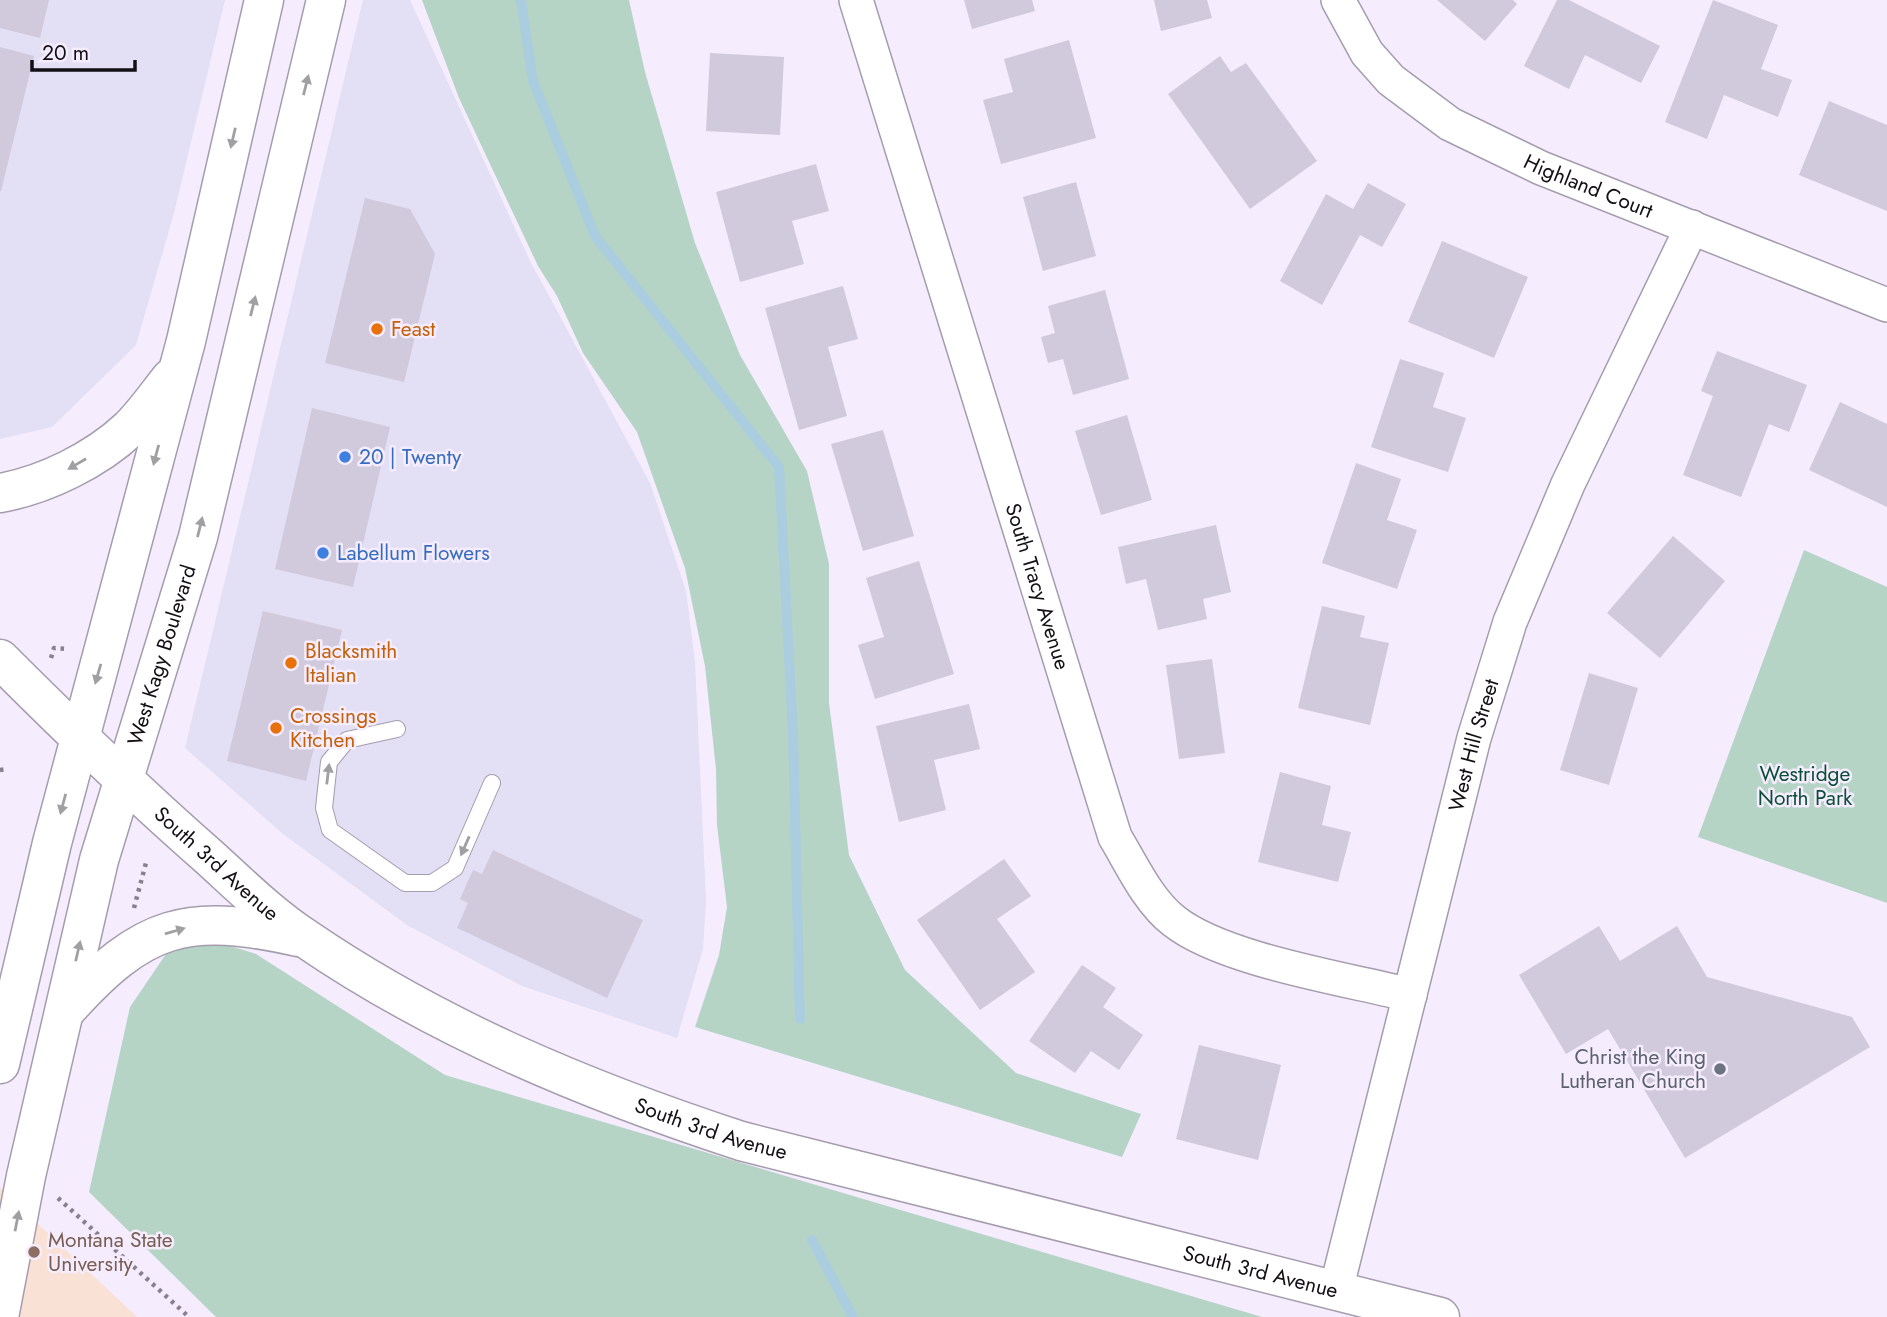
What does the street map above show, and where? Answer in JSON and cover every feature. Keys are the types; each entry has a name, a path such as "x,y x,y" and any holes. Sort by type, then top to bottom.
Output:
{"main road":[{"path":"0,1064 80,738 179,368 264,0"},
{"name":"West Kagy Boulevard","path":"0,1312 26,1176 99,860 198,537 326,0"},
{"path":"0,493 21,489 55,475 104,447 130,428 179,368"},
{"name":"South 3rd Avenue","path":"0,659 124,780 270,911 304,938 433,1014 504,1051 641,1108 741,1141 1440,1317"},
{"path":"63,1013 102,970 136,946 169,932 215,924 249,926 304,938"}],"street":[{"name":"South Tracy Avenue","path":"856,0 1115,837 1154,901 1174,922 1233,951 1410,995"},
{"name":"Highland Court","path":"1338,0 1367,53 1391,80 1450,124 1541,168 1887,305"},
{"name":"West Hill Street","path":"1336,1290 1474,738 1510,622 1568,484 1692,227"}],"lane":[{"path":"397,729 347,740 329,762 324,808 330,830 405,883 432,883 455,868 492,783"}],"path":[{"path":"50,659 54,648 73,652"},
{"path":"0,770 7,769"},
{"path":"130,921 147,859"},
{"path":"26,1176 68,1206 189,1317"}],"shaded area":[{"path":"0,0 225,0 174,213 136,345 52,427 0,439"},
{"path":"363,0 410,0 530,261 650,483 686,591 695,662 706,901 703,949 677,1038 522,986 407,925 283,834 185,748"},
{"name":"Montana State University","path":"0,1188 137,1317 0,1317"}],"green space":[{"path":"422,0 629,0 645,72 695,243 740,355 807,471 829,564 829,703 849,855 905,970 1016,1073 1141,1114 1122,1157 695,1027 719,955 727,907 717,825 716,769 705,666 685,568 637,432 583,353 557,296 538,266 459,98"},
{"name":"Westridge North Park","path":"1804,550 1887,587 1887,903 1698,837"},
{"path":"212,940 256,954 445,1075 1262,1317 216,1317 89,1192 130,1007 168,951"}],"building":[{"path":"0,0 49,0 40,38 0,28"},
{"path":"964,0 1032,0 1035,11 972,29"},
{"path":"1154,0 1207,0 1212,18 1161,31"},
{"path":"1437,0 1513,0 1517,4 1485,41"},
{"path":"1557,0 1569,0 1660,46 1641,83 1585,55 1569,89 1524,66"},
{"path":"1713,0 1778,25 1761,69 1792,80 1778,117 1724,95 1707,139 1665,122"},
{"path":"1069,40 1096,138 1001,164 983,100 1013,92 1004,59"},
{"path":"0,47 34,56 1,191 0,191"},
{"path":"710,53 784,57 780,135 706,131"},
{"path":"1220,56 1231,72 1246,63 1317,161 1250,209 1168,94"},
{"path":"1829,101 1887,125 1887,211 1799,175"},
{"path":"816,164 829,211 792,221 804,264 740,282 716,192"},
{"path":"1076,182 1096,256 1043,271 1023,197"},
{"path":"1368,183 1406,204 1382,247 1360,235 1322,305 1280,281 1326,194 1353,209"},
{"path":"365,198 410,209 435,254 404,382 325,363"},
{"path":"1442,241 1528,277 1494,358 1408,322"},
{"path":"843,286 858,339 828,347 847,416 799,430 765,308"},
{"path":"1105,290 1129,379 1073,395 1063,359 1048,363 1041,337 1055,333 1048,306"},
{"path":"1717,351 1807,385 1789,432 1769,424 1741,497 1683,475 1713,396 1701,391"},
{"path":"1400,359 1444,373 1433,407 1466,418 1448,472 1371,447"},
{"path":"1840,402 1887,424 1887,507 1809,470"},
{"path":"312,408 390,427 353,587 275,569"},
{"path":"1127,415 1152,500 1101,515 1075,431"},
{"path":"883,430 914,536 863,551 831,444"},
{"path":"1356,463 1401,479 1387,520 1417,530 1397,589 1322,563"},
{"path":"1216,525 1231,592 1203,599 1207,619 1158,630 1146,579 1126,584 1118,547"},
{"path":"1673,536 1725,581 1660,658 1607,613"},
{"path":"919,561 954,674 875,699 858,645 884,637 866,578"},
{"path":"1322,606 1365,616 1360,637 1389,643 1370,725 1298,708"},
{"path":"263,611 342,630 306,781 227,761"},
{"path":"1212,659 1225,753 1179,759 1166,665"},
{"path":"1589,673 1638,688 1609,785 1560,770"},
{"path":"969,704 980,749 934,760 946,810 899,822 876,726"},
{"path":"1280,772 1331,786 1322,825 1351,832 1338,882 1258,862"},
{"path":"493,850 643,920 607,998 457,928 468,903 460,899 473,870 482,874"},
{"path":"1004,859 1031,896 997,919 1035,972 980,1010 917,920"},
{"path":"1599,926 1620,961 1677,926 1707,977 1852,1017 1870,1047 1685,1158 1608,1029 1566,1054 1519,975"},
{"path":"1082,965 1116,988 1103,1007 1143,1035 1119,1070 1091,1051 1075,1073 1029,1041"},
{"path":"1199,1045 1281,1065 1258,1160 1176,1139"}],"waterway":[{"path":"521,0 533,81 595,236 779,467 793,734 800,1019"},
{"path":"812,1240 853,1317"}],"place":[{"name":"Feast","path":"377,329"},
{"name":"20 | Twenty","path":"345,457"},
{"name":"Labellum Flowers","path":"323,553"},
{"name":"Blacksmith Italian","path":"291,663"},
{"name":"Crossings Kitchen","path":"276,728"},
{"name":"Christ the King Lutheran Church","path":"1720,1069"},
{"name":"Montana State University","path":"34,1252"}]}
